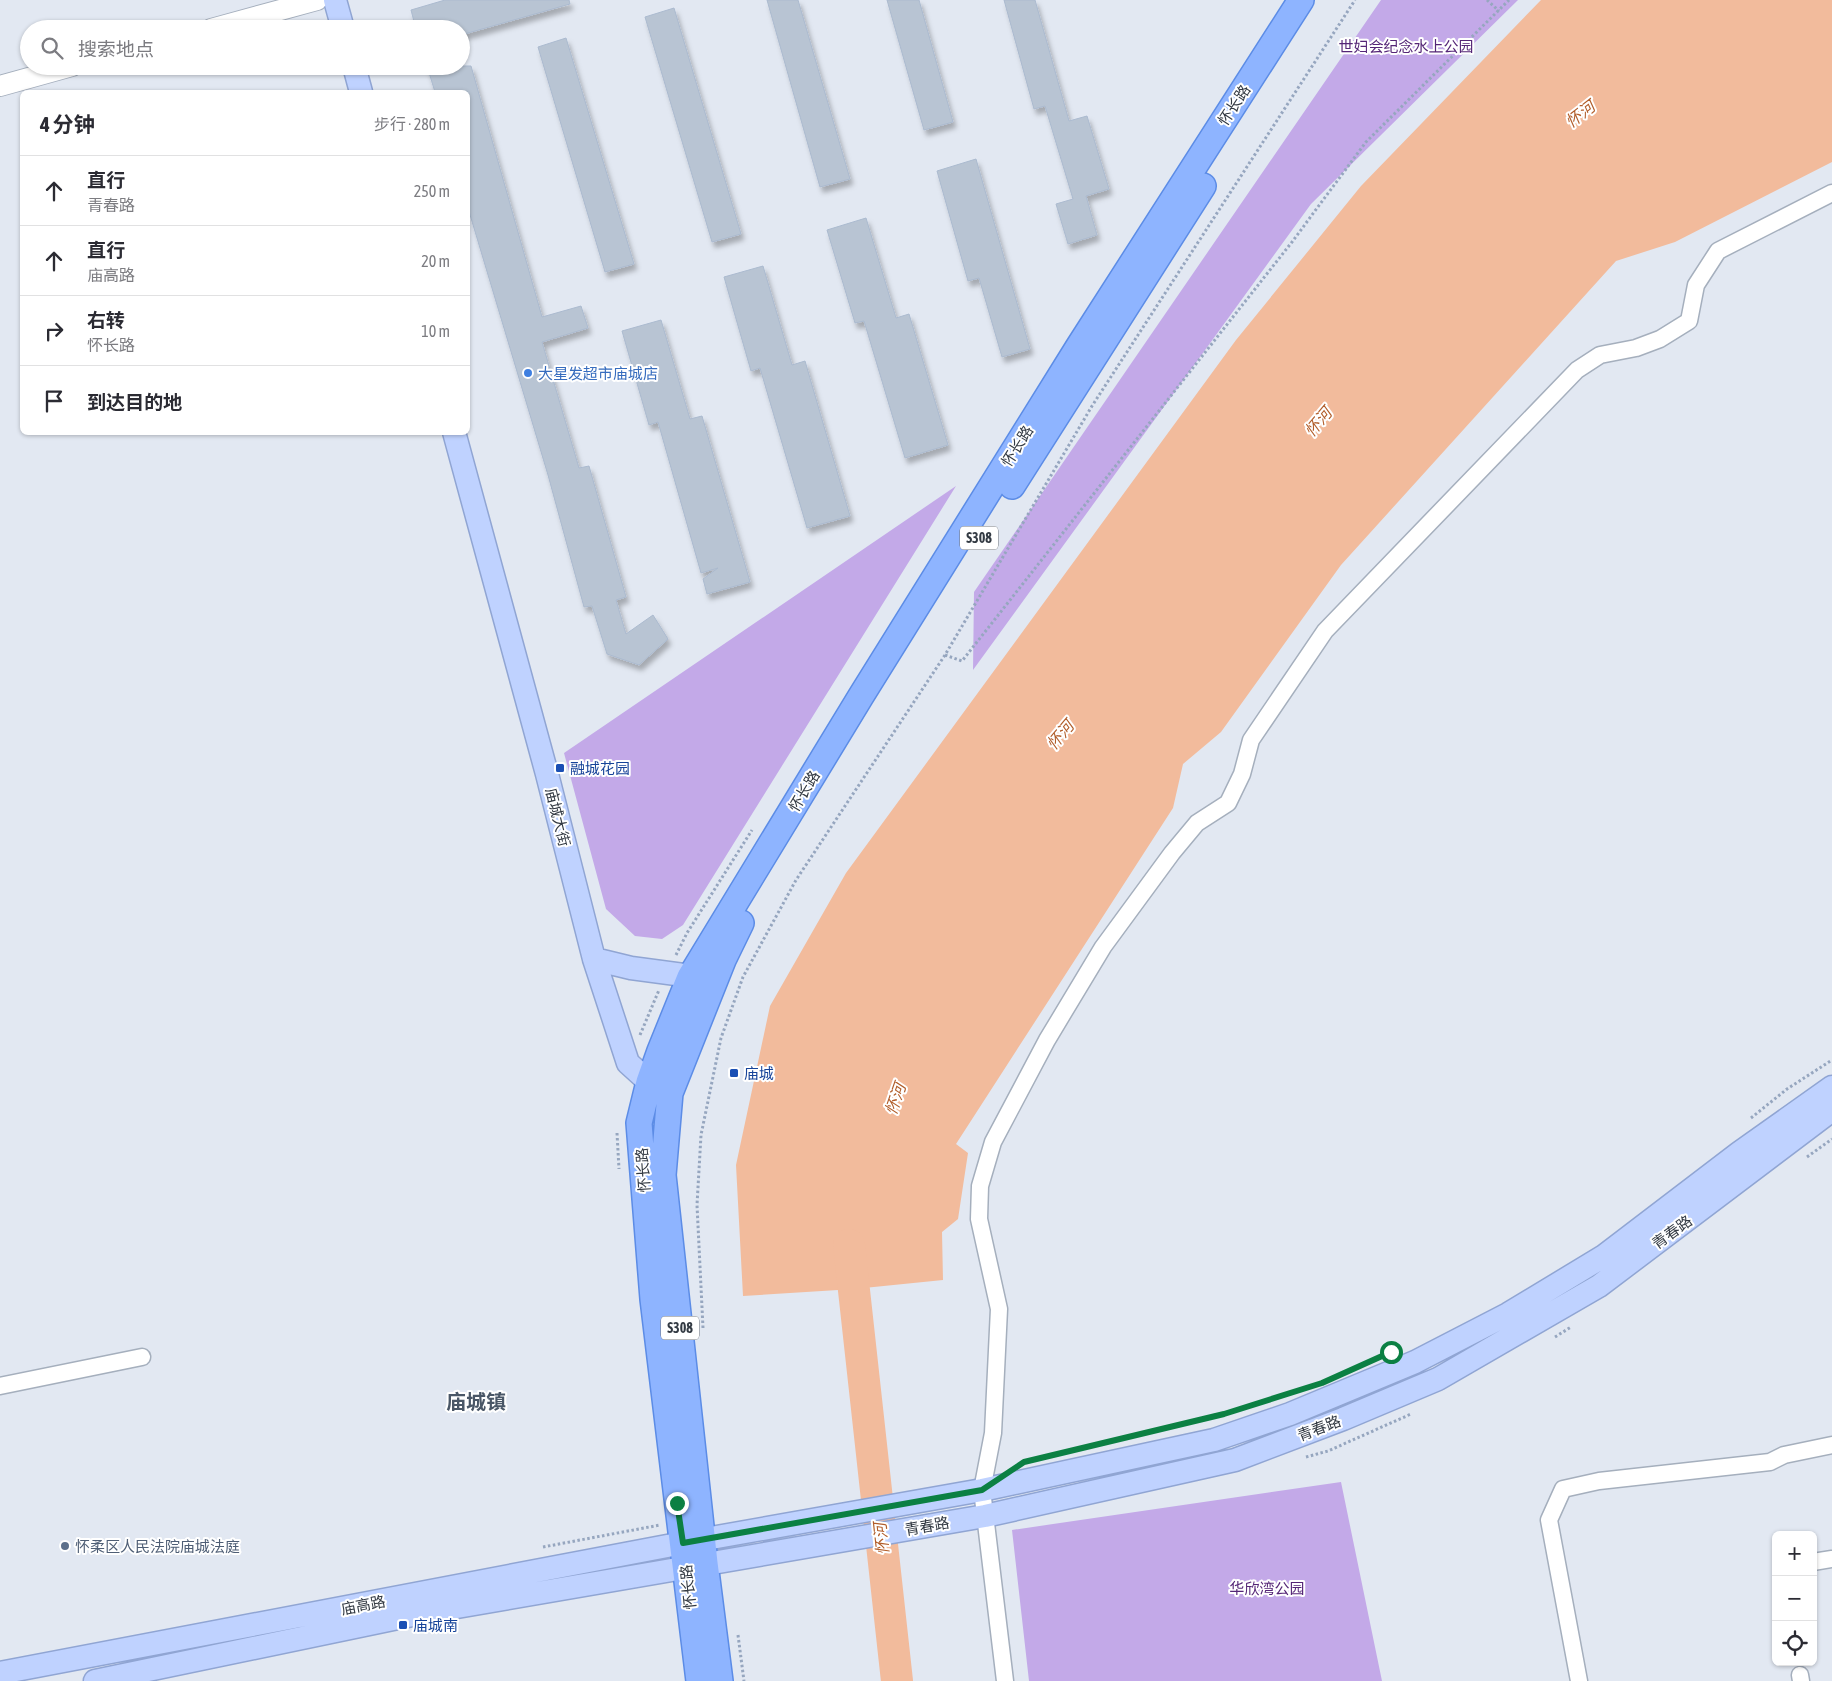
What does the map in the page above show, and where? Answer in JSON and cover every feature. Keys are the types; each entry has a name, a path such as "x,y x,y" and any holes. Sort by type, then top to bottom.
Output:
{"main road":[{"path":"335,0 341,20"},
{"name":"怀长路","path":"720,1681 699,1551 663,1175 660,1088 679,975 1301,0"},
{"name":"怀长路","path":"660,1088 716,978 732,940 841,757 1320,0"},
{"path":"356,75 360,90"},
{"name":"庙城大街","path":"455,435 547,774 594,959 628,1063 660,1088"},
{"path":"594,959 631,968 716,978"},
{"name":"青春路","path":"699,1551 1214,1440 1290,1414 1415,1362 1508,1314 1604,1256 1740,1153 1832,1087"},
{"name":"青春路","path":"699,1551 985,1516 1236,1460 1343,1419 1438,1378 1599,1286 1832,1110"},
{"name":"怀长路","path":"698,1681 699,1551"},
{"name":"庙高路","path":"0,1673 699,1551"},
{"name":"庙高路","path":"95,1681 422,1614 699,1551"}],"street":[{"path":"244,20 317,0"},
{"path":"0,86 40,75"},
{"path":"1005,1681 982,1490 994,1433 1000,1309 979,1219 980,1186 993,1142 1046,1040 1103,947 1172,853 1198,823 1228,803 1242,774 1251,740 1324,631 1577,370 1600,355 1636,348 1660,339 1689,321 1696,285 1718,250 1832,193"},
{"path":"0,1386 142,1356"},
{"path":"1579,1681 1549,1520 1563,1489 1599,1481 1770,1462 1784,1455 1832,1445"},
{"path":"1817,1561 1832,1559"}],"path":[{"path":"704,1337 697,1205 701,1135 721,1038 743,977 796,880 945,655 1092,406 1354,0"},
{"path":"1487,0 1499,10"},
{"path":"945,655 962,660 1292,242 1366,142 1510,0"},
{"path":"628,1063 679,975 687,933 756,824"},
{"path":"1749,1119 1787,1089 1832,1060"},
{"name":"怀长路","path":"618,1127 616,1140 619,1170"},
{"path":"1176,1426 1224,1414"},
{"path":"660,1516 699,1551"},
{"path":"737,1626 744,1681"}],"green space":[{"name":"世妇会纪念水上公园","path":"1381,0 1518,0 1311,204 973,670 974,592"},
{"path":"956,486 683,925 662,939 635,936 606,909 564,753"},
{"name":"华欣湾公园","path":"1341,1482 1382,1681 1029,1681 1012,1530"}],"water":[{"path":"1541,0 1832,0 1832,162 1675,242 1616,261 1341,565 1221,732 1183,764 1173,808 956,1144 968,1153 958,1219 942,1232 943,1280 854,1289 743,1296 736,1165 770,1006 846,873 1236,340 1361,186"}],"building":[{"path":"445,0 569,0 570,4 470,32 470,20 414,20 411,10"},
{"path":"767,0 798,0 850,179 820,187"},
{"path":"887,0 919,0 953,122 924,130"},
{"path":"1004,0 1035,0 1069,121 1087,116 1109,189 1086,196 1097,235 1068,244 1056,204 1073,199 1045,106 1034,109"},
{"path":"674,8 741,234 712,242 645,17"},
{"path":"566,38 634,264 605,272 538,47"},
{"path":"471,66 542,317 581,306 588,328 542,342 579,468 589,466 626,597 616,600 626,634 653,615 668,639 639,665 607,654 592,606 584,607 548,475 470,215 470,90 434,90 430,75 470,75"},
{"path":"976,159 1030,349 1002,357 979,278 968,281 937,171"},
{"path":"866,218 896,318 909,314 948,445 905,458 864,321 855,323 827,230"},
{"path":"763,266 792,365 805,361 850,516 807,528 760,368 751,371 724,277"},
{"path":"661,320 690,419 702,416 750,582 707,594 703,579 718,568 701,573 658,422 649,425 622,331"}],"waterway":[{"name":"怀河","path":"849,1245 897,1681"}],"place":[{"name":"大星发超市庙城店","path":"528,373"},
{"name":"融城花园","path":"560,768"},
{"name":"庙城","path":"734,1073"},
{"name":"怀柔区人民法院庙城法庭","path":"65,1546"},
{"name":"庙城南","path":"403,1625"}],"district":[{"name":"庙城镇","path":"476,1401"}],"route":[{"path":"677,1503 683,1543 982,1490 1024,1462 1224,1414 1322,1383 1391,1352"}]}
